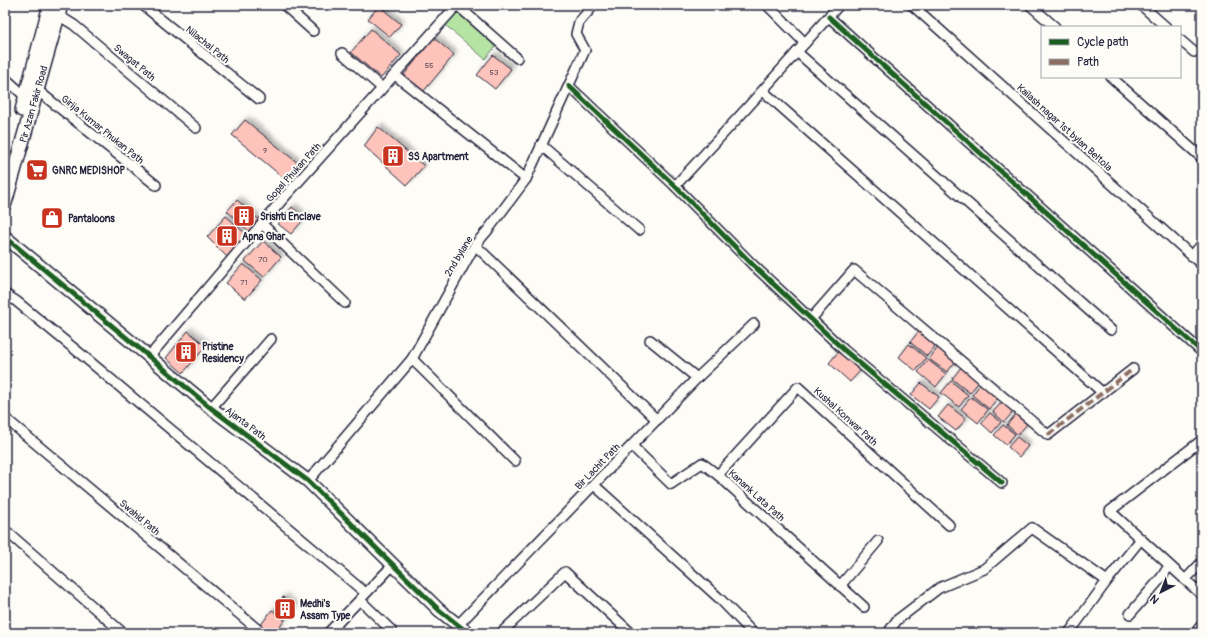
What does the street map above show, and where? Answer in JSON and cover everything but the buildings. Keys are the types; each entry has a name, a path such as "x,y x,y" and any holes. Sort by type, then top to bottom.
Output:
{"main road":[{"name":"Pir Azan Fakir Road","path":"30,101 37,90 57,8"},
{"name":"Pir Azan Fakir Road","path":"5,203 7,173 57,8"}],"street":[{"name":"Nilachal Path","path":"143,5 259,99"},
{"path":"284,5 313,31"},
{"path":"457,5 517,58"},
{"name":"Gopal Phukan Path","path":"149,357 262,224 457,5"},
{"name":"2nd bylane","path":"308,481 412,359 475,245 526,179 585,50 576,34 579,22 594,5"},
{"path":"767,5 805,43"},
{"path":"675,186 763,91 839,5"},
{"name":"Kailash nagar 1st bylan Beltola","path":"912,5 1202,265"},
{"path":"1030,5 1054,26"},
{"path":"1141,5 1165,26"},
{"name":"Swagat Path","path":"57,8 74,25 196,128"},
{"path":"829,17 1202,352"},
{"path":"1181,41 1194,52"},
{"path":"798,52 1111,330"},
{"path":"342,53 382,88"},
{"path":"395,74 526,179"},
{"path":"5,78 30,101"},
{"path":"1112,78 1202,158"},
{"path":"569,86 675,186 752,264 810,319 844,350 1002,483"},
{"name":"Girija Kumar Phukan Path","path":"37,90 156,185"},
{"path":"763,91 1104,393"},
{"path":"541,145 639,230"},
{"path":"262,224 345,303"},
{"name":"Ajanta Path","path":"5,237 211,408 308,481 439,610 468,633"},
{"path":"1192,256 1202,244"},
{"path":"475,245 657,420"},
{"path":"810,319 854,270 1048,435 1133,369"},
{"path":"5,294 16,301 88,360 362,590"},
{"name":"Bir Lachit Path","path":"458,625 697,378 754,324"},
{"path":"211,408 271,339"},
{"path":"650,340 697,378"},
{"path":"412,359 515,461"},
{"name":"Kushal Konwar Path","path":"718,475 798,387 949,525"},
{"name":"Swahid Path","path":"5,418 262,633"},
{"path":"1202,440 1110,511 1169,566 1202,594"},
{"name":"Kanank Lata Path","path":"632,446 671,484 702,463 718,475 864,607"},
{"path":"594,485 720,599 753,633"},
{"path":"888,633 897,620 939,588 984,569 1032,528 1107,581"},
{"path":"5,530 123,633"},
{"path":"1069,633 1107,581 1141,539"},
{"path":"840,586 878,541"},
{"path":"1185,580 1202,562"},
{"path":"328,633 393,565"},
{"path":"1130,614 1161,578 1169,566"},
{"path":"501,633 565,572 631,633"},
{"path":"360,600 391,630 388,633"},
{"path":"1195,633 1202,625"}],"green space":[{"path":"457,9 498,44 485,59 444,24"}],"marked path":[{"path":"1048,435 1133,369"}],"cycle path":[{"path":"829,17 1202,352"},
{"path":"569,86 675,186 752,264 844,350 1002,483"},
{"path":"5,237 211,408 308,481 439,610 468,633"}],"place":[{"name":"SS Apartment","path":"393,156"},
{"name":"GNRC MEDISHOP","path":"37,170"},
{"name":"Srishti Enclave","path":"244,216"},
{"name":"Pantaloons","path":"52,218"},
{"name":"Apna Ghar","path":"227,236"},
{"name":"Pristine Residency","path":"186,352"},
{"name":"Medhi's Assam Type","path":"285,609"}]}
